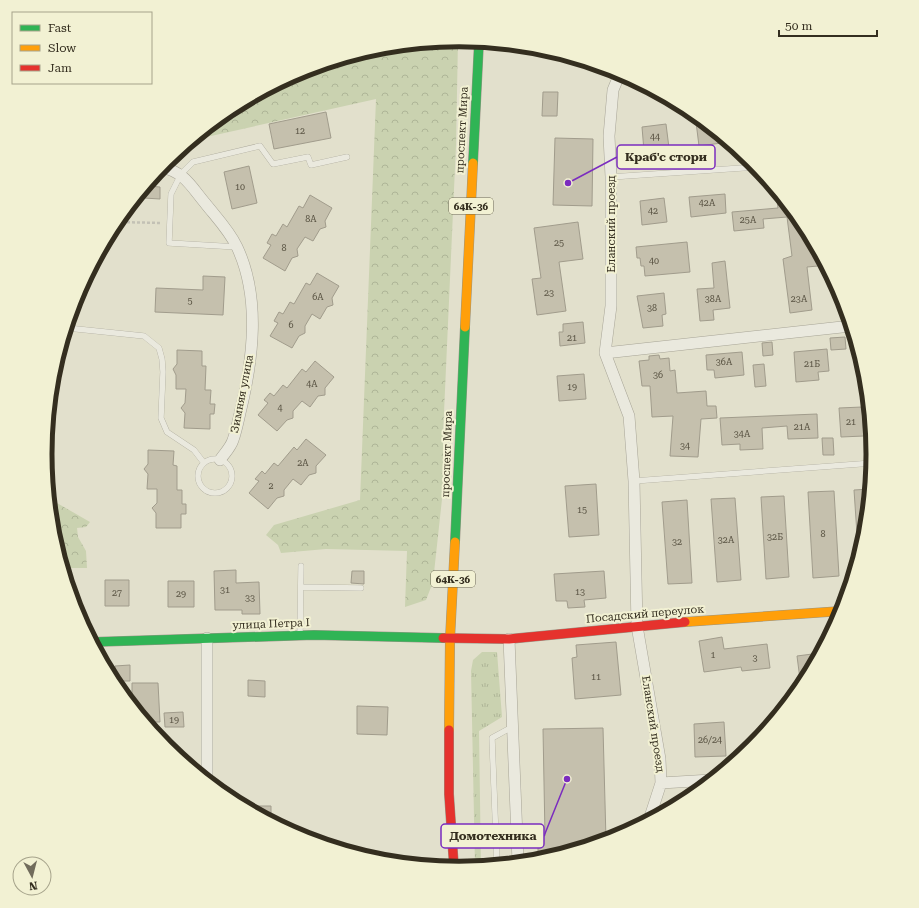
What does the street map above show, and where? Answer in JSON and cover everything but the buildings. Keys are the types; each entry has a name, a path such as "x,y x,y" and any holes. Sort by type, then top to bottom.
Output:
{"main road":[{"name":"проспект Мира","path":"454,861 449,794 450,639 479,48"},
{"name":"Посадский переулок","path":"450,639 509,639 637,626 835,611"},
{"name":"улица Петра I","path":"98,642 300,635 450,639"}],"street":[{"name":"Еланский проезд","path":"617,79 613,90 609,136 611,177 611,306 605,353 630,416 634,481 637,626 660,759 661,783 651,813"},
{"path":"169,170 181,174"},
{"name":"Зимняя улица","path":"181,174 225,227 237,246 251,295 252,324 250,362 244,396 233,441 220,460"},
{"path":"605,353 846,327"},
{"path":"207,773 208,638"},
{"path":"509,639 518,857"},
{"path":"661,783 702,781"}],"lane":[{"path":"237,246 168,243 171,194 181,174 193,162 260,146 273,164 308,157 311,165 347,157"},
{"path":"611,177 748,168"},
{"path":"72,329 144,336 159,348 163,372 161,418 167,432 194,450 204,463"},
{"path":"214,459 220,460 229,466 232,476 229,486 220,493 208,492 200,484 198,472 204,463 214,459"},
{"path":"634,481 866,464"},
{"path":"300,635 301,566"},
{"path":"301,587 361,588"},
{"path":"497,859 492,738 512,727"}],"path":[{"path":"125,222 170,224"}],"green space":[{"path":"458,47 456,145 443,435 443,490 433,582 426,600 405,607 407,551 326,549 281,553 278,545 266,535 274,525 360,500 376,99 204,138 233,116 279,90 304,78 354,61 406,50"},
{"path":"55,502 90,522 86,527 77,528 78,537 86,551 87,568 69,568 60,533"},
{"path":"482,652 497,652 502,717 479,731 481,860 475,860 471,671 473,660"}],"traffic: fast":[{"path":"473,163 479,48"},
{"path":"455,542 465,327"},
{"path":"98,642 314,635 443,638"}],"traffic: slow":[{"path":"465,327 473,163"},
{"path":"449,730 450,639 455,542"},
{"path":"685,622 835,611"}],"traffic: jam":[{"path":"443,638 509,639 685,622"},
{"path":"449,730 449,794 454,861"}],"place":[{"name":"Краб'с стори","path":"568,183"},
{"name":"Домотехника","path":"567,779"}]}
